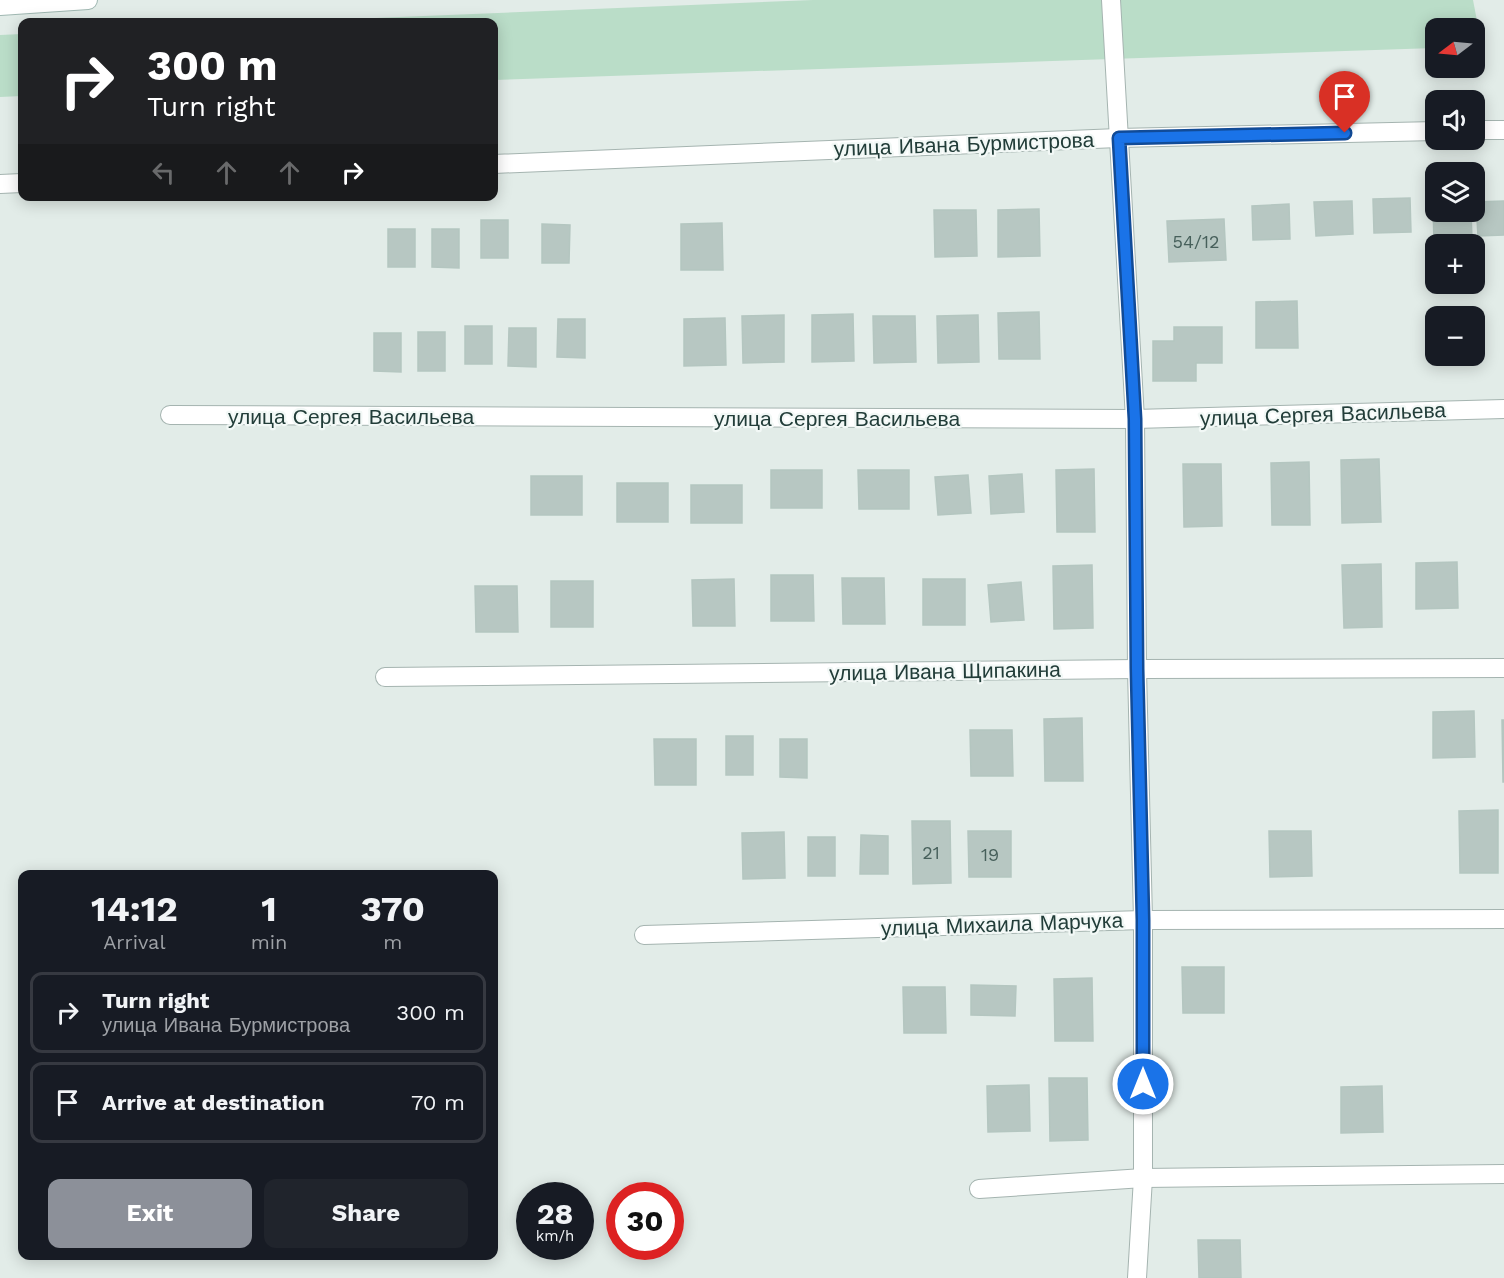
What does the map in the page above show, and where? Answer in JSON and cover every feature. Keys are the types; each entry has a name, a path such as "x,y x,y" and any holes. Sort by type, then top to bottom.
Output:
{"street":[{"path":"0,6 88,0"},
{"path":"1111,0 1135,419 1137,669 1143,920 1143,1178 1137,1278"},
{"path":"1485,130 1504,130"},
{"name":"улица Ивана Бурмистрова","path":"498,164 1119,138 1425,131"},
{"path":"0,184 18,183"},
{"name":"улица Сергея Васильева","path":"170,415 1135,419 1504,409"},
{"name":"улица Ивана Щипакина","path":"385,677 1137,669 1504,668"},
{"name":"улица Михаила Марчука","path":"644,935 1143,920 1504,919"},
{"path":"979,1189 1143,1178 1504,1174"}],"green space":[{"path":"813,0 1473,0 1476,18 1425,18 1425,48 498,80 498,18 374,18"},
{"path":"18,34 18,96 0,97 0,35"}],"building":[{"path":"1410,198 1411,232 1374,233 1373,199"},
{"path":"1352,201 1353,234 1316,236 1314,202"},
{"path":"1504,201 1504,235 1478,234 1477,222 1485,222 1485,202"},
{"path":"1289,204 1290,239 1253,240 1252,206"},
{"path":"1039,209 1040,256 998,257 998,210"},
{"path":"934,210 976,210 977,256 935,257"},
{"path":"1224,219 1226,260 1169,262 1167,221"},
{"path":"481,220 508,220 508,258 481,258"},
{"path":"1433,222 1471,222 1472,234 1434,234"},
{"path":"722,223 723,270 681,270 681,224"},
{"path":"542,224 570,225 569,263 542,263"},
{"path":"388,229 415,229 415,267 388,267"},
{"path":"432,229 459,229 459,268 432,267"},
{"path":"1297,301 1298,348 1256,348 1256,302"},
{"path":"1039,312 1040,359 999,359 998,313"},
{"path":"853,314 854,361 812,362 812,315"},
{"path":"784,315 784,362 743,363 742,316"},
{"path":"978,315 979,362 938,363 937,316"},
{"path":"873,316 915,316 916,362 874,363"},
{"path":"725,318 726,365 684,366 684,319"},
{"path":"558,319 585,319 585,358 557,357"},
{"path":"465,326 492,326 492,364 465,364"},
{"path":"1174,327 1222,327 1222,363 1196,363 1196,381 1153,381 1153,341 1174,341"},
{"path":"509,328 536,328 536,367 508,366"},
{"path":"418,332 445,332 445,371 418,371"},
{"path":"374,333 401,333 401,372 374,371"},
{"path":"1379,459 1381,522 1342,523 1341,460"},
{"path":"1309,462 1310,525 1272,525 1271,463"},
{"path":"1183,464 1221,464 1222,526 1184,527"},
{"path":"1094,469 1095,532 1057,532 1056,470"},
{"path":"771,470 822,470 822,508 771,508"},
{"path":"858,470 909,470 909,509 859,509"},
{"path":"1022,474 1024,512 991,514 989,476"},
{"path":"968,475 971,513 938,515 935,477"},
{"path":"531,476 582,476 582,515 531,515"},
{"path":"617,483 668,483 668,522 617,522"},
{"path":"691,485 742,485 742,523 691,523"},
{"path":"1457,562 1458,608 1416,609 1416,563"},
{"path":"1381,564 1382,627 1344,628 1342,565"},
{"path":"1092,565 1093,628 1054,629 1053,566"},
{"path":"771,575 813,575 814,621 771,621"},
{"path":"842,578 884,578 885,624 843,624"},
{"path":"734,579 735,626 693,626 692,580"},
{"path":"923,579 965,579 965,625 923,625"},
{"path":"551,581 593,581 593,627 551,627"},
{"path":"1021,582 1024,620 991,622 988,585"},
{"path":"475,586 517,586 518,632 476,632"},
{"path":"1474,711 1475,757 1433,758 1433,712"},
{"path":"1082,718 1083,781 1045,781 1044,719"},
{"path":"1502,720 1504,720 1504,782 1503,782"},
{"path":"970,730 1012,730 1013,776 971,776"},
{"path":"726,736 753,736 753,775 726,775"},
{"path":"654,739 696,739 696,785 655,785"},
{"path":"780,739 807,739 807,778 780,777"},
{"path":"1498,810 1498,873 1460,873 1459,811"},
{"path":"912,821 950,821 951,883 913,884"},
{"path":"968,831 1011,831 1011,877 969,877"},
{"path":"1269,831 1311,831 1312,876 1270,877"},
{"path":"784,832 785,878 743,879 742,833"},
{"path":"861,835 888,836 888,874 860,874"},
{"path":"808,837 835,837 835,876 808,876"},
{"path":"1182,967 1224,967 1224,1013 1183,1013"},
{"path":"1092,978 1093,1041 1055,1041 1054,979"},
{"path":"971,985 1016,986 1015,1016 971,1015"},
{"path":"903,987 945,987 946,1033 904,1033"},
{"path":"1049,1078 1087,1078 1088,1140 1050,1141"},
{"path":"1029,1085 1030,1131 988,1132 987,1086"},
{"path":"1382,1086 1383,1132 1341,1133 1341,1087"},
{"path":"1198,1240 1240,1240 1241,1278 1199,1278"}],"route":[{"path":"1143,1084 1143,920 1137,669 1135,419 1119,138 1345,133"}]}
